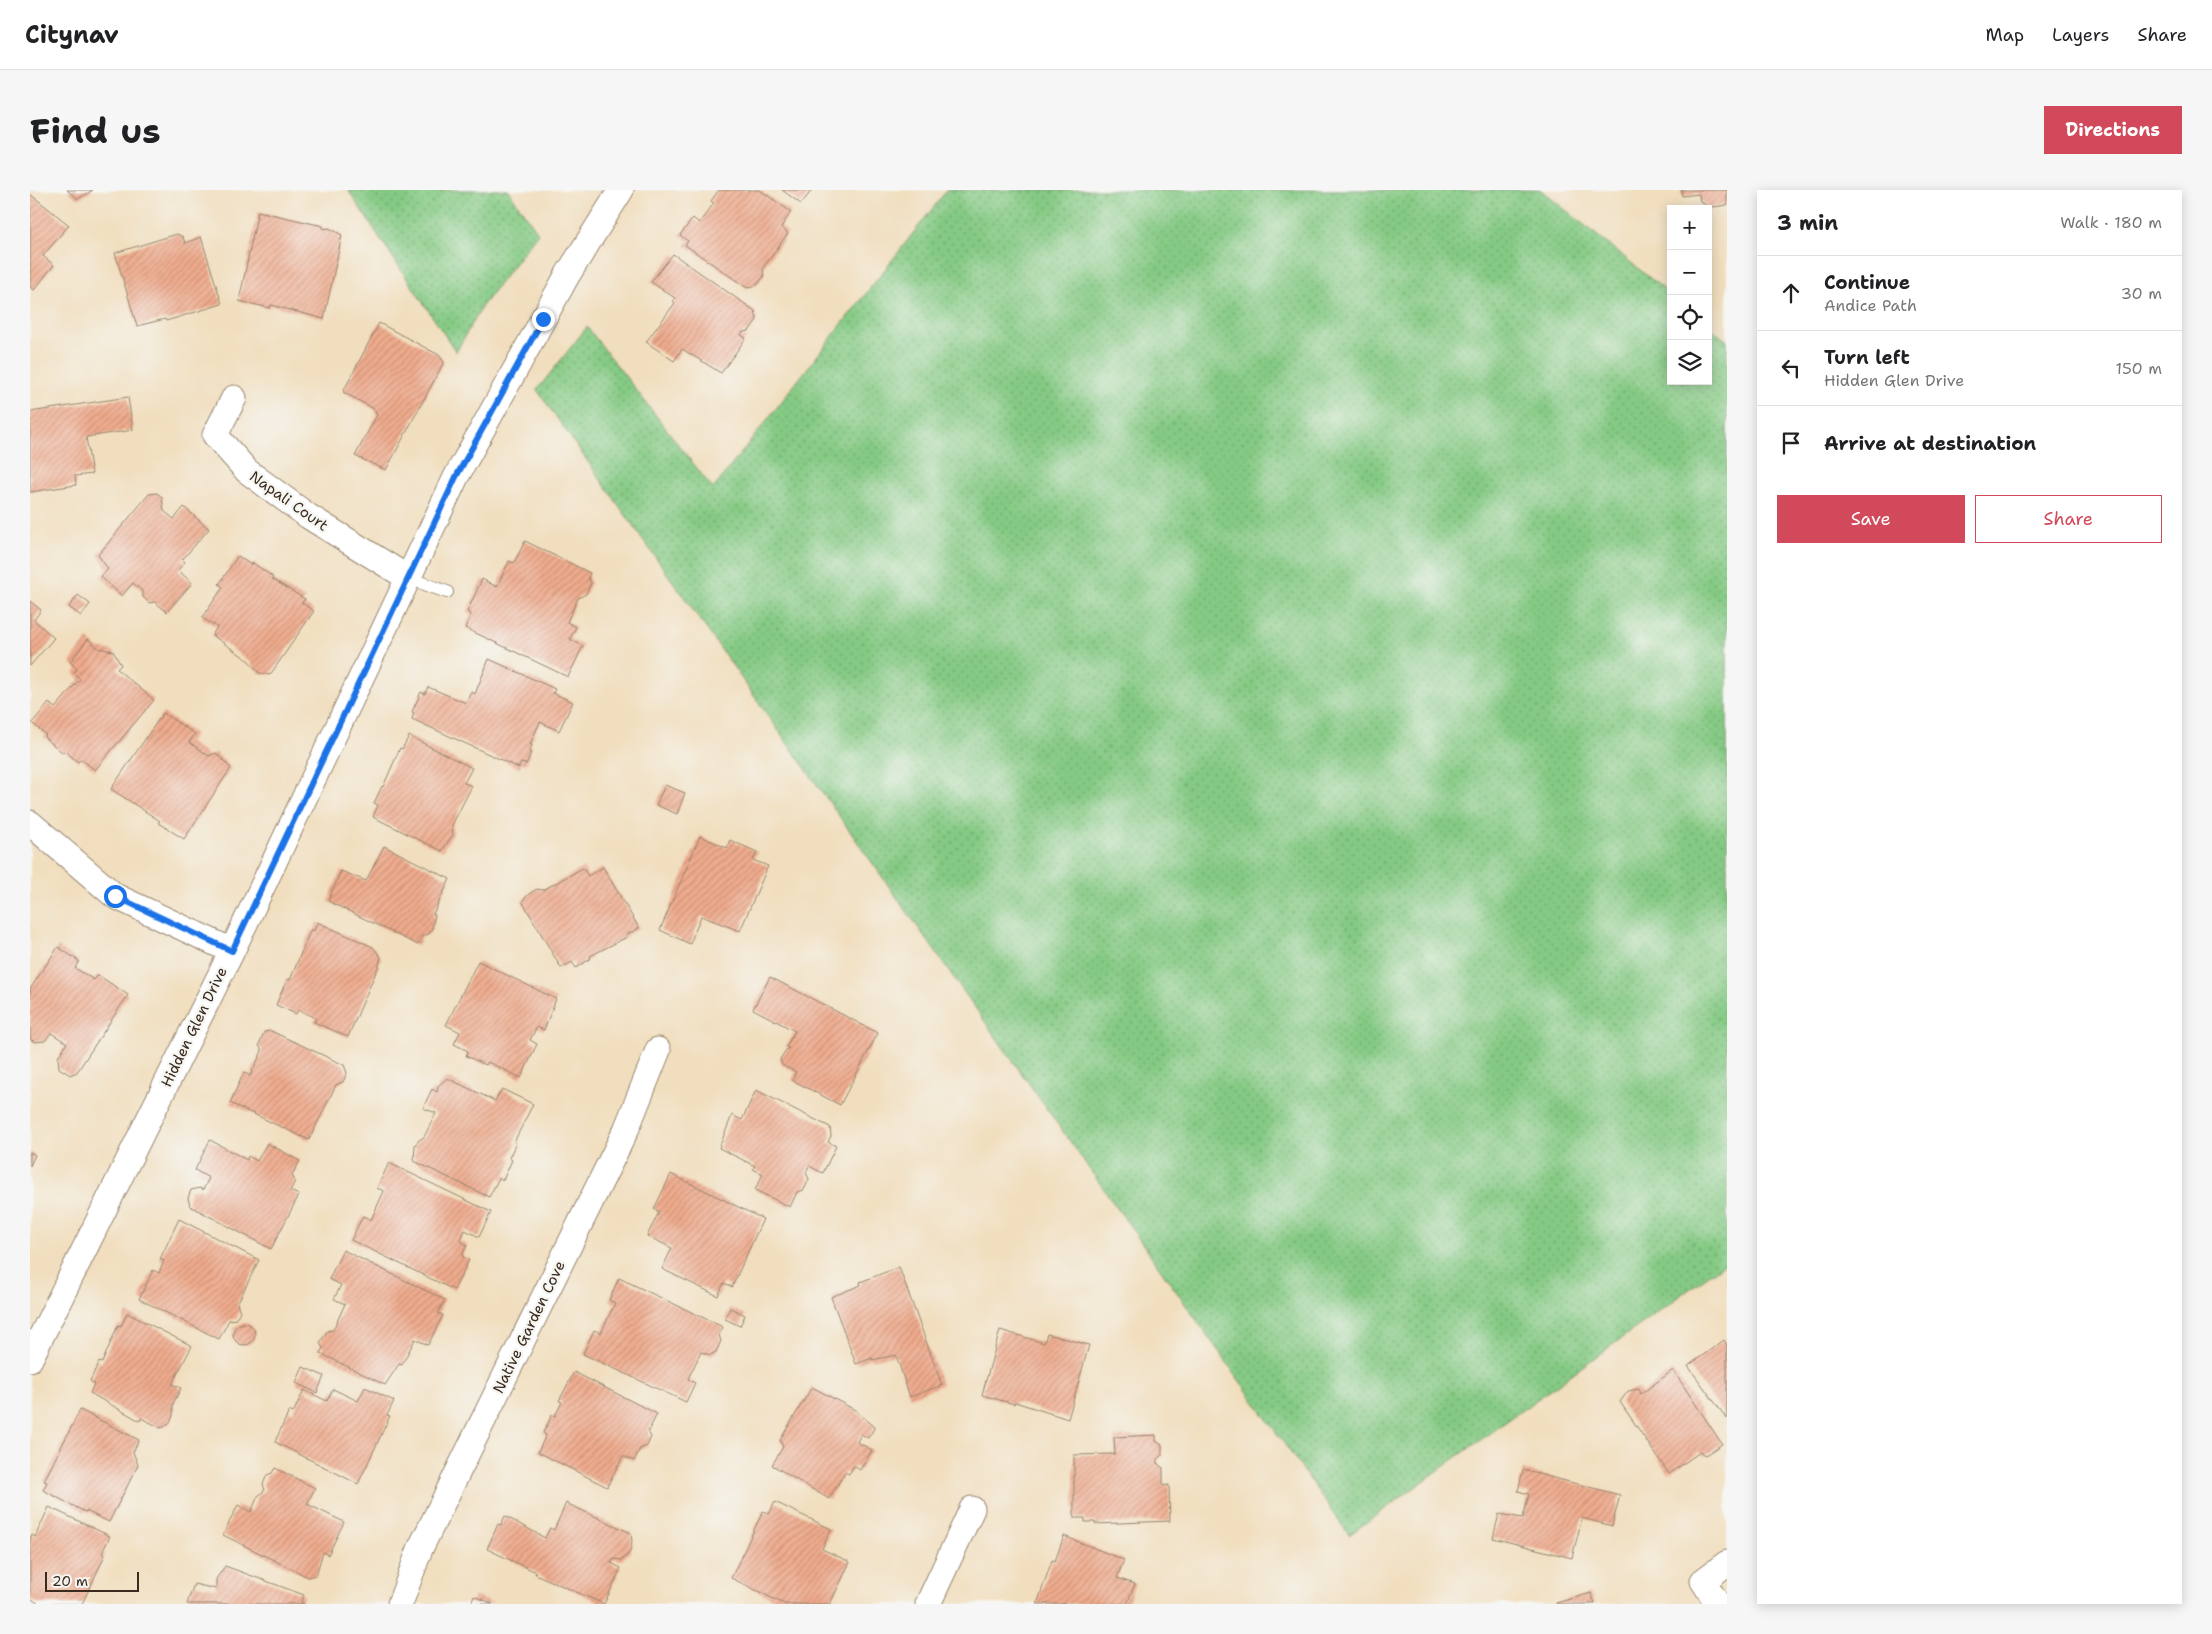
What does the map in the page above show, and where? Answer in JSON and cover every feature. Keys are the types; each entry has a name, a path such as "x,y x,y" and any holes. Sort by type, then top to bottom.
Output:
{"street":[{"name":"Hidden Glen Drive","path":"30,1358 232,951 456,477 568,274 621,190"},
{"name":"Napali Court","path":"234,398 215,436 247,471 308,516 408,578"},
{"path":"30,823 115,896 232,951"},
{"name":"Native Garden Cove","path":"400,1604 420,1549 626,1130 658,1050"},
{"path":"928,1604 972,1509"},
{"path":"1718,1604 1703,1581 1727,1563"}],"lane":[{"path":"408,578 447,592"}],"green space":[{"path":"348,190 508,190 538,233 482,306 456,352"},
{"path":"947,190 1541,190 1667,292 1667,385 1712,385 1712,329 1727,341 1727,1262 1349,1535 537,390 587,327 713,489"}],"building":[{"path":"67,190 93,190 78,199"},
{"path":"719,190 760,190 791,212 781,227 788,233 763,268 764,276 757,285 747,288 685,245 688,241 680,235 693,218 699,223 714,203 711,201"},
{"path":"782,190 812,190 801,204"},
{"path":"1681,190 1727,190 1727,205 1712,207 1712,205 1706,205 1700,201 1699,194 1682,196"},
{"path":"30,194 69,225 43,256 54,265 34,290 30,287"},
{"path":"258,211 323,226 323,229 329,228 342,235 324,319 271,305 270,308 239,301"},
{"path":"177,234 183,237 185,243 201,237 222,304 166,321 165,319 137,326 115,253"},
{"path":"673,254 755,311 757,320 749,331 743,332 741,335 746,338 721,373 682,349 674,361 646,342 675,303 673,301 675,298 651,282"},
{"path":"379,323 439,355 444,362 386,470 355,456 377,415 374,409 343,392"},
{"path":"128,397 133,430 86,437 92,474 75,476 76,485 30,492 30,412"},
{"path":"157,493 162,497 164,511 174,519 184,507 209,529 182,560 185,562 178,570 192,583 167,612 155,602 149,603 143,597 142,591 133,583 122,596 101,577 108,569 98,555 149,494"},
{"path":"525,541 590,573 588,577 591,583 586,594 578,598 567,622 576,627 570,639 583,646 568,677 465,628 471,614 467,612 482,579 497,587 509,561 514,563"},
{"path":"238,556 251,565 253,563 273,577 272,579 305,599 302,603 314,611 270,675 259,673 248,660 212,635 217,627 202,618 223,587 219,584"},
{"path":"78,595 90,604 81,616 69,607"},
{"path":"30,601 41,610 34,620 54,638 30,666"},
{"path":"88,639 98,648 113,651 121,665 117,669 154,700 95,770 81,759 78,762 65,751 63,753 44,737 46,735 32,723 49,703 55,708 80,679 74,673 77,669 70,662"},
{"path":"489,659 555,689 553,693 573,702 559,731 540,722 530,744 532,745 529,752 531,753 526,764 521,763 519,768 412,719 414,713 412,712 421,692 425,694 428,687 466,703 471,692 475,694"},
{"path":"163,713 195,734 189,742 209,756 216,753 231,768 184,839 111,789"},
{"path":"409,736 472,768 464,783 472,786 452,825 453,834 442,851 373,817 378,805 374,803 400,748 402,749"},
{"path":"665,785 685,793 677,814 656,805"},
{"path":"700,836 727,848 730,840 757,852 753,860 768,866 740,931 701,916 690,944 660,930"},
{"path":"384,846 450,879 433,914 435,915 432,928 429,934 422,936 418,945 328,901 341,871 366,881"},
{"path":"603,867 639,928 626,935 627,937 590,956 591,958 576,968 572,962 561,968 522,901 537,889 543,890 583,868 588,876"},
{"path":"317,922 373,947 381,957 348,1037 314,1022 316,1018 298,1010 296,1014 276,1005 287,979 290,980 311,929 314,931"},
{"path":"58,947 79,961 75,968 94,980 98,975 128,995 77,1072 70,1075 59,1068 58,1057 67,1043 51,1033 45,1041 35,1042 30,1039 30,989"},
{"path":"478,961 556,999 544,1030 537,1027 530,1040 537,1044 521,1078 488,1062 486,1065 466,1056 468,1051 454,1044 460,1032 446,1025"},
{"path":"770,977 878,1033 840,1105 792,1080 796,1072 782,1065 780,1059 789,1048 786,1047 795,1031 753,1009"},
{"path":"271,1031 344,1065 347,1073 343,1082 336,1085 309,1140 230,1103 244,1072 250,1076 262,1051 259,1045 264,1032"},
{"path":"447,1078 495,1101 502,1089 533,1104 514,1142 516,1143 509,1158 512,1160 503,1180 499,1178 489,1197 414,1161 415,1145 424,1137 436,1113 423,1108 432,1089 437,1092 438,1086"},
{"path":"756,1090 830,1127 831,1136 828,1142 836,1146 823,1173 809,1166 806,1173 809,1179 804,1190 797,1192 790,1207 755,1190 763,1174 753,1169 755,1166 719,1148 732,1115 742,1120"},
{"path":"210,1140 247,1160 248,1156 257,1161 267,1143 300,1161 292,1175 295,1181 290,1191 299,1195 271,1249 190,1206 188,1198 191,1190 200,1188 203,1190 209,1178 195,1170"},
{"path":"30,1152 35,1155 30,1166"},
{"path":"389,1163 491,1212 479,1237 465,1230 460,1241 467,1245 462,1256 469,1260 454,1290 351,1240 363,1216 371,1220 384,1191 377,1188"},
{"path":"671,1174 763,1219 732,1287 724,1283 718,1296 662,1269 672,1248 647,1236 659,1212 654,1209"},
{"path":"179,1219 259,1260 237,1304 240,1311 236,1319 229,1320 219,1339 139,1299 153,1270 159,1273 164,1261 160,1259"},
{"path":"343,1250 445,1300 438,1313 443,1315 428,1345 415,1339 402,1365 399,1364 385,1385 320,1353 323,1348 320,1343 327,1331 333,1330 345,1304 334,1299 341,1285 329,1279"},
{"path":"899,1267 942,1385 910,1397 896,1355 872,1360 872,1358 856,1364 831,1297 861,1285 860,1282"},
{"path":"619,1278 723,1327 719,1335 721,1341 716,1352 710,1355 701,1352 688,1379 695,1383 686,1402 583,1354 594,1330 601,1333 615,1303 609,1300"},
{"path":"730,1308 745,1315 740,1326 725,1319"},
{"path":"127,1313 192,1346 172,1384 181,1388 173,1404 173,1416 169,1424 161,1428 141,1418 140,1421 90,1393 94,1384 90,1381 99,1362 102,1363 118,1325 121,1326"},
{"path":"244,1323 252,1326 255,1334 252,1342 244,1345 236,1342 233,1334 236,1326"},
{"path":"1000,1330 1044,1343 1047,1334 1089,1345 1068,1419 1015,1402 1014,1404 982,1395"},
{"path":"1724,1340 1727,1345 1727,1419 1688,1366"},
{"path":"303,1367 324,1376 317,1393 296,1383"},
{"path":"1673,1370 1722,1444 1704,1456 1700,1452 1669,1474 1620,1402 1628,1391 1639,1389 1641,1394"},
{"path":"574,1372 657,1414 648,1432 651,1437 647,1446 640,1449 634,1461 623,1456 607,1487 538,1452 546,1435 543,1433 552,1415 555,1416 562,1402 559,1401"},
{"path":"365,1387 394,1401 387,1415 390,1416 358,1484 275,1442 289,1411 293,1413 304,1390 327,1401 333,1389 358,1401"},
{"path":"812,1387 855,1410 875,1427 868,1438 861,1434 857,1442 872,1450 860,1470 854,1466 849,1474 845,1472 829,1499 772,1465 783,1447 780,1440"},
{"path":"80,1410 139,1440 133,1452 138,1465 109,1522 43,1490 47,1482 44,1481"},
{"path":"1156,1435 1156,1441 1162,1445 1162,1456 1158,1459 1158,1464 1163,1468 1163,1486 1169,1485 1170,1521 1095,1524 1095,1522 1085,1522 1085,1518 1074,1518 1074,1455 1115,1454 1114,1437"},
{"path":"275,1468 315,1488 307,1504 344,1522 328,1555 323,1552 316,1575 308,1577 223,1535 238,1505 251,1512 258,1496 265,1490 263,1484 267,1475 272,1473"},
{"path":"1523,1470 1620,1495 1612,1526 1582,1518 1572,1558 1493,1538 1499,1514 1523,1518 1529,1494 1518,1491"},
{"path":"775,1502 831,1529 822,1549 850,1562 830,1604 784,1604 731,1578 763,1511 769,1514"},
{"path":"566,1503 631,1533 630,1552 622,1560 614,1559 611,1563 621,1568 604,1604 535,1574 536,1572 487,1549 498,1524 501,1525 505,1516 545,1538 550,1528 554,1530"},
{"path":"49,1507 110,1536 102,1553 105,1555 82,1604 39,1604 30,1598 30,1539 32,1535 35,1537"},
{"path":"1064,1536 1124,1560 1117,1578 1135,1584 1127,1604 1037,1604 1052,1560 1055,1561"},
{"path":"225,1566 304,1595 301,1602 304,1604 187,1604 194,1584 216,1589 216,1579"},
{"path":"1591,1593 1595,1604 1556,1604 1556,1603"},
{"path":"474,1596 486,1601 493,1604 471,1604"}],"route":[{"path":"115,896 232,951 456,477 543,319"}]}
